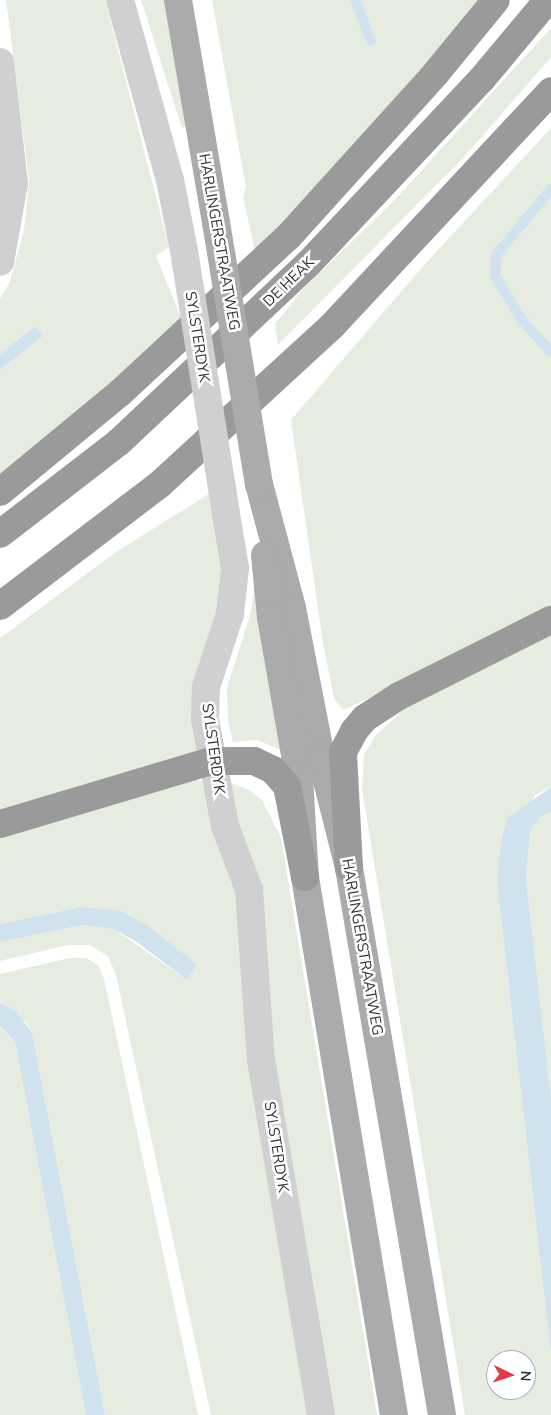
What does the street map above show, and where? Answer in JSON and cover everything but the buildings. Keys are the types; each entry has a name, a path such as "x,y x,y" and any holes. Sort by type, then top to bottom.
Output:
{"highway":[{"path":"0,492 121,392 288,238 436,73 496,0"},
{"name":"DE HEAK","path":"0,534 119,442 309,263 481,80 548,0"},
{"path":"0,606 159,485 332,326 551,91"},
{"path":"349,868 343,752 354,730 365,718 399,696 551,620"},
{"path":"0,824 212,761 254,761 273,770 287,786 305,877"}],"main road":[{"name":"HARLINGERSTRAATWEG","path":"178,0 259,484 271,617 298,776 305,877 394,1415"},
{"name":"HARLINGERSTRAATWEG","path":"259,484 292,608 321,757 349,868 442,1415"}],"street":[{"name":"SYLSTERDYK","path":"120,0 170,180 184,251 235,568 230,614 206,687 206,720 225,826 249,890 261,1060 321,1415"},
{"path":"0,62 14,183 0,262"}],"shaded area":[{"path":"6,0 105,0 169,247 156,256 184,325 0,479 0,370 43,336 35,326 0,354 0,299 10,281 24,230 29,180"},
{"path":"141,0 165,0 190,124 182,128"},
{"path":"212,0 481,0 376,123 255,251 243,197 246,187"},
{"path":"551,28 551,57 466,155 278,345 275,324 305,287 391,204"},
{"path":"551,128 551,608 470,651 343,710 334,698 323,643 291,420 424,265"},
{"path":"212,492 225,568 200,753 0,810 0,638 116,552"},
{"path":"256,577 281,750 257,740 233,742 228,721 227,688 251,612"},
{"path":"551,631 551,787 535,795 497,883 551,1354 551,1415 465,1415 362,789 364,755 375,736 410,704"},
{"path":"189,779 202,781 213,830 237,893 309,1415 211,1415 116,975 108,956 89,945 68,945 0,961 0,942 82,925 114,929 187,980 197,964 81,907 0,924 0,834"},
{"path":"228,782 249,790 262,800 281,838 377,1415 333,1415 273,1058 261,887 237,822"},
{"path":"551,812 551,1098 526,878 530,831 539,818"},
{"path":"70,958 86,958 98,965 104,979 198,1415 105,1415 32,1032 26,1022 0,1003 0,974"},
{"path":"0,1025 15,1042 86,1415 0,1415"}],"water":[{"path":"35,326 43,336 0,370 0,354"},
{"path":"551,787 551,812 539,818 530,831 526,878 551,1098 551,1354 497,883 501,842 508,818"},
{"path":"81,907 120,911 145,924 197,964 187,980 138,943 114,929 82,925 0,942 0,924"},
{"path":"0,1003 17,1012 32,1032 105,1415 86,1415 15,1042 0,1025"}],"waterway":[{"path":"355,0 371,41"},
{"path":"551,189 496,255 495,276 522,320 551,352"}]}
